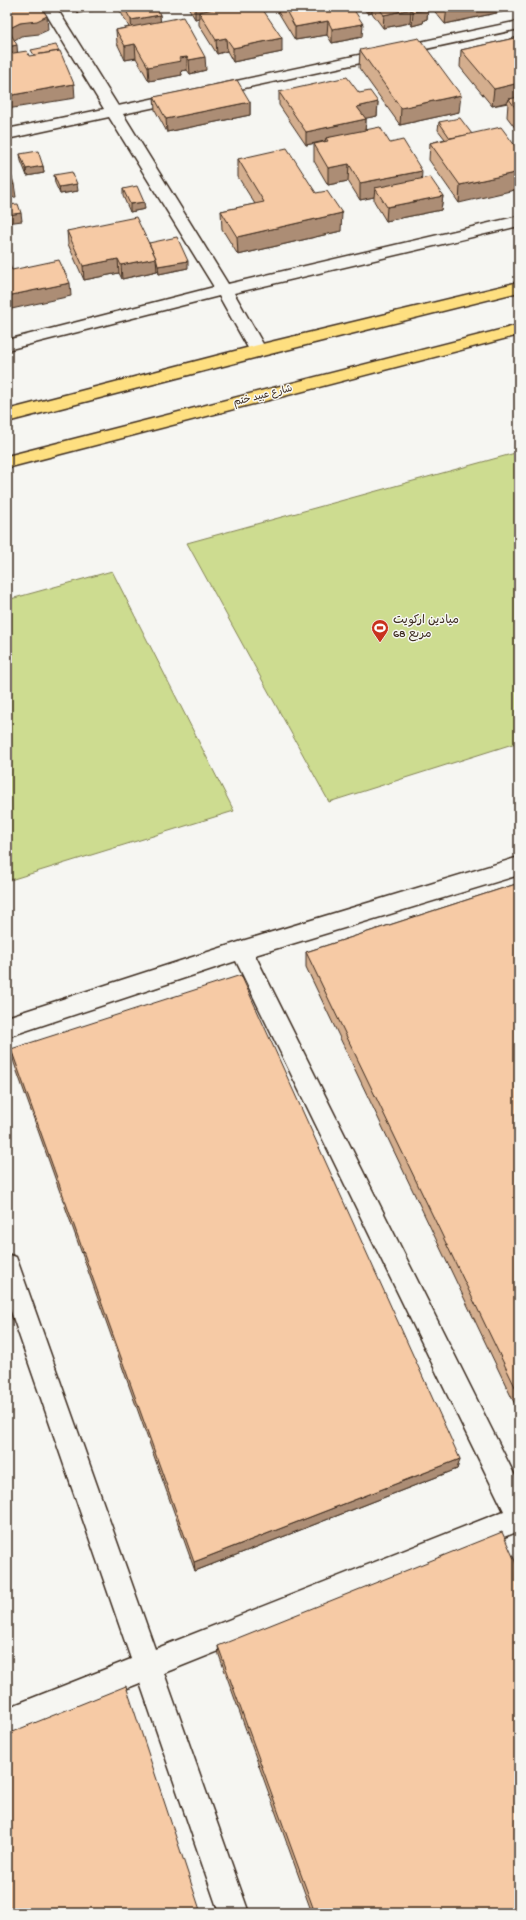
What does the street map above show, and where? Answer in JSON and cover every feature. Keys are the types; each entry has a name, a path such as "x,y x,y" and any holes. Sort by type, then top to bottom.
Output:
{"main road":[{"path":"7,416 258,351 519,287"},
{"name":"شارع عبيد ختم","path":"7,462 519,330"}],"street":[{"path":"49,7 224,290 258,351"},
{"path":"7,134 519,25"},
{"path":"7,344 224,290 519,221"},
{"path":"7,1027 242,950 519,866"},
{"path":"242,950 519,1512"},
{"path":"7,1264 149,1666 234,1913"},
{"path":"7,1722 519,1518"}],"green space":[{"name":"ميادين اركويت مربع 68","path":"519,452 519,742 329,802 187,543"},
{"path":"112,571 234,811 7,881 7,600"}],"building":[{"path":"7,7 41,7 47,16 37,21 20,23 8,29 17,45 7,47"},
{"path":"124,7 156,7 160,15 131,20"},
{"path":"224,7 261,7 282,38 233,48 226,38 216,40 199,12"},
{"path":"284,7 352,7 363,24 332,29 328,21 295,27"},
{"path":"378,7 422,7 424,10 413,12 411,9 384,15"},
{"path":"183,17 205,57 189,60 187,57 179,58 181,61 148,67 135,44 125,46 116,30"},
{"path":"519,37 519,83 494,89 461,50"},
{"path":"419,38 461,95 401,108 360,50"},
{"path":"56,45 59,51 34,55 31,50"},
{"path":"27,51 29,56 60,51 74,84 7,96 7,54"},
{"path":"347,77 359,93 370,91 378,102 357,107 366,119 306,132 279,92"},
{"path":"237,80 250,102 166,119 154,97"},
{"path":"519,97 519,113 509,99"},
{"path":"460,118 472,134 450,138 439,122"},
{"path":"380,127 390,143 403,140 422,171 360,183 349,164 328,168 314,144 328,141 326,138"},
{"path":"501,127 519,151 519,172 460,185 430,143"},
{"path":"287,148 316,193 327,191 342,213 237,237 221,211 264,202 238,159"},
{"path":"38,151 43,166 26,169 20,154"},
{"path":"7,161 14,184 7,185"},
{"path":"72,172 77,184 59,187 54,175"},
{"path":"430,177 443,196 387,207 375,188"},
{"path":"137,186 144,202 130,204 123,189"},
{"path":"18,204 21,213 7,215 7,205"},
{"path":"136,217 156,258 121,265 118,259 83,266 67,231"},
{"path":"177,237 188,261 158,266 149,243"},
{"path":"7,260 12,270 59,260 70,283 7,296"},
{"path":"519,883 519,1395 306,952"},
{"path":"241,975 460,1459 194,1562 11,1049"},
{"path":"502,1532 519,1570 519,1913 315,1913 218,1646"},
{"path":"126,1686 201,1913 7,1913 7,1734"}],"place":[{"name":"ميادين اركويت مربع 68","path":"380,643"}]}
